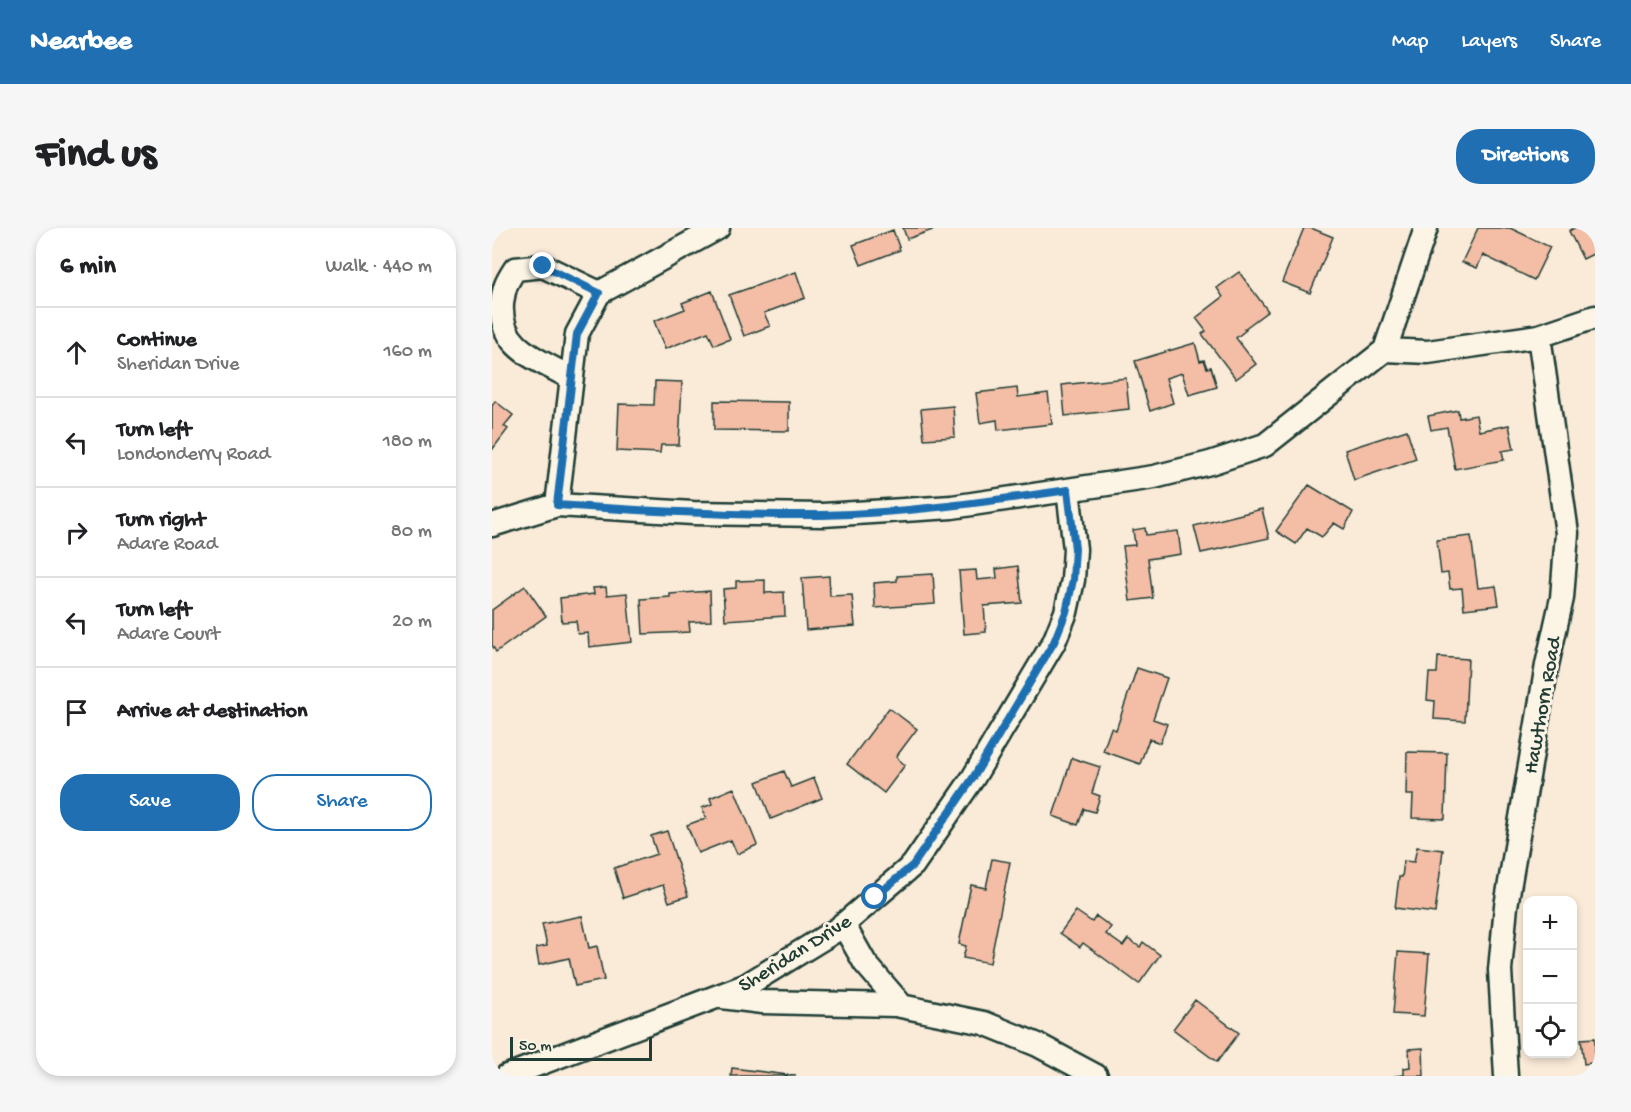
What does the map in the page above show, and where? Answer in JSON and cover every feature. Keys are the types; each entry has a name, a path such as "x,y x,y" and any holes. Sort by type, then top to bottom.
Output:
{"street":[{"path":"557,505 577,334 599,293 715,228"},
{"path":"492,525 557,505 693,513 823,515 952,507 1154,477 1210,463 1265,445 1384,350 1426,228"},
{"path":"571,378 519,349 506,333 502,314 504,286 515,269 543,266 599,293"},
{"path":"1384,350 1428,352 1539,336 1595,317"},
{"name":"Hawthorn Road","path":"1506,1076 1500,970 1506,906 1546,665 1562,598 1567,533 1539,336"},
{"name":"Sheridan Drive","path":"507,1076 745,986 843,924 913,865 973,778 1054,642 1066,612 1073,580 1075,549 1068,490"},
{"path":"843,924 865,963 902,1006"},
{"path":"718,997 762,1002 902,1006 984,1023 1038,1045 1096,1076"}],"building":[{"path":"903,228 938,228 907,239"},
{"path":"1304,228 1311,228 1333,237 1310,293 1282,282"},
{"path":"1478,228 1510,228 1550,247 1534,280 1483,255 1477,268 1462,262"},
{"path":"1574,228 1595,228 1595,253 1583,259 1569,231"},
{"path":"893,230 900,250 861,265 853,245"},
{"path":"796,272 805,298 764,313 770,326 744,336 729,295"},
{"path":"1239,272 1268,311 1236,338 1256,364 1236,379 1202,334 1206,331 1196,318 1223,297 1217,288"},
{"path":"712,291 730,339 714,345 708,332 665,349 654,321 685,309 682,303"},
{"path":"1195,343 1200,361 1204,360 1207,368 1211,367 1217,387 1189,395 1182,373 1166,378 1173,403 1150,411 1135,361"},
{"path":"1126,378 1129,409 1065,416 1062,385"},
{"path":"655,381 682,382 679,445 661,445 660,453 617,451 619,404 654,405"},
{"path":"1017,388 1018,397 1048,393 1052,424 998,430 997,420 980,423 976,393"},
{"path":"495,401 513,415 504,426 508,429 492,450 492,406"},
{"path":"714,401 789,402 789,431 714,430"},
{"path":"953,406 955,437 924,439 921,409"},
{"path":"1458,410 1459,418 1476,415 1479,431 1509,425 1514,449 1502,451 1504,460 1455,469 1447,427 1431,430 1428,416"},
{"path":"1407,430 1416,459 1354,480 1345,450"},
{"path":"1309,485 1353,512 1344,529 1334,523 1322,537 1307,528 1296,544 1276,531"},
{"path":"1262,509 1269,538 1201,553 1194,526"},
{"path":"1145,528 1146,535 1178,531 1181,554 1148,559 1153,598 1130,601 1123,546 1135,545 1133,530"},
{"path":"1471,536 1478,588 1496,586 1499,605 1464,609 1462,588 1450,589 1448,573 1441,574 1437,540"},
{"path":"1018,566 1022,603 984,606 986,632 964,634 959,571 976,570 977,580 997,578 996,569"},
{"path":"933,574 935,604 875,608 874,583 897,581 897,576"},
{"path":"829,576 830,596 852,595 855,626 806,630 802,578"},
{"path":"765,580 765,593 784,592 785,616 725,620 723,589 736,588 736,581"},
{"path":"525,586 546,616 496,652 492,645 492,610"},
{"path":"606,587 607,595 627,593 632,642 589,647 588,633 578,634 576,621 562,622 560,598 594,594 593,588"},
{"path":"710,591 711,621 689,622 690,632 643,634 641,599"},
{"path":"1438,657 1468,659 1465,721 1434,719 1435,701 1427,700 1429,673 1437,673"},
{"path":"1137,668 1167,678 1153,719 1167,724 1160,743 1149,739 1140,764 1103,751 1111,728 1116,730"},
{"path":"889,708 917,729 896,757 905,765 884,793 847,764"},
{"path":"1407,752 1447,753 1445,819 1412,818 1413,795 1406,795"},
{"path":"1072,758 1100,767 1092,793 1100,796 1095,812 1084,809 1078,825 1053,816"},
{"path":"784,771 791,787 814,778 822,798 771,819 757,782"},
{"path":"734,788 757,845 737,854 731,840 698,853 687,825 706,818 702,808 712,804 710,798"},
{"path":"667,831 688,896 669,902 663,885 623,898 614,868 657,854 651,836"},
{"path":"1417,847 1443,850 1435,913 1395,908 1399,877 1402,877 1404,861 1414,862"},
{"path":"992,859 1010,862 990,963 963,958 966,946 959,944 971,885 986,888"},
{"path":"1076,911 1092,922 1096,916 1111,927 1106,934 1123,946 1128,939 1140,947 1143,942 1160,955 1139,984 1083,943 1080,947 1060,933"},
{"path":"582,916 589,948 597,946 604,980 575,986 569,958 539,965 536,948 547,946 542,924"},
{"path":"1398,952 1429,954 1424,1016 1393,1014"},
{"path":"1195,1000 1239,1033 1217,1062 1173,1029"},
{"path":"1595,1038 1595,1076 1592,1076 1591,1063 1584,1064 1581,1039"},
{"path":"1423,1048 1424,1076 1394,1076 1404,1075 1404,1068 1410,1067 1409,1049"},
{"path":"732,1068 796,1076 731,1076"}],"route":[{"path":"543,266 599,293 577,334 557,505 693,513 823,515 952,507 1068,490 1075,549 1073,580 1066,612 1054,642 973,778 913,865 875,897"}]}
